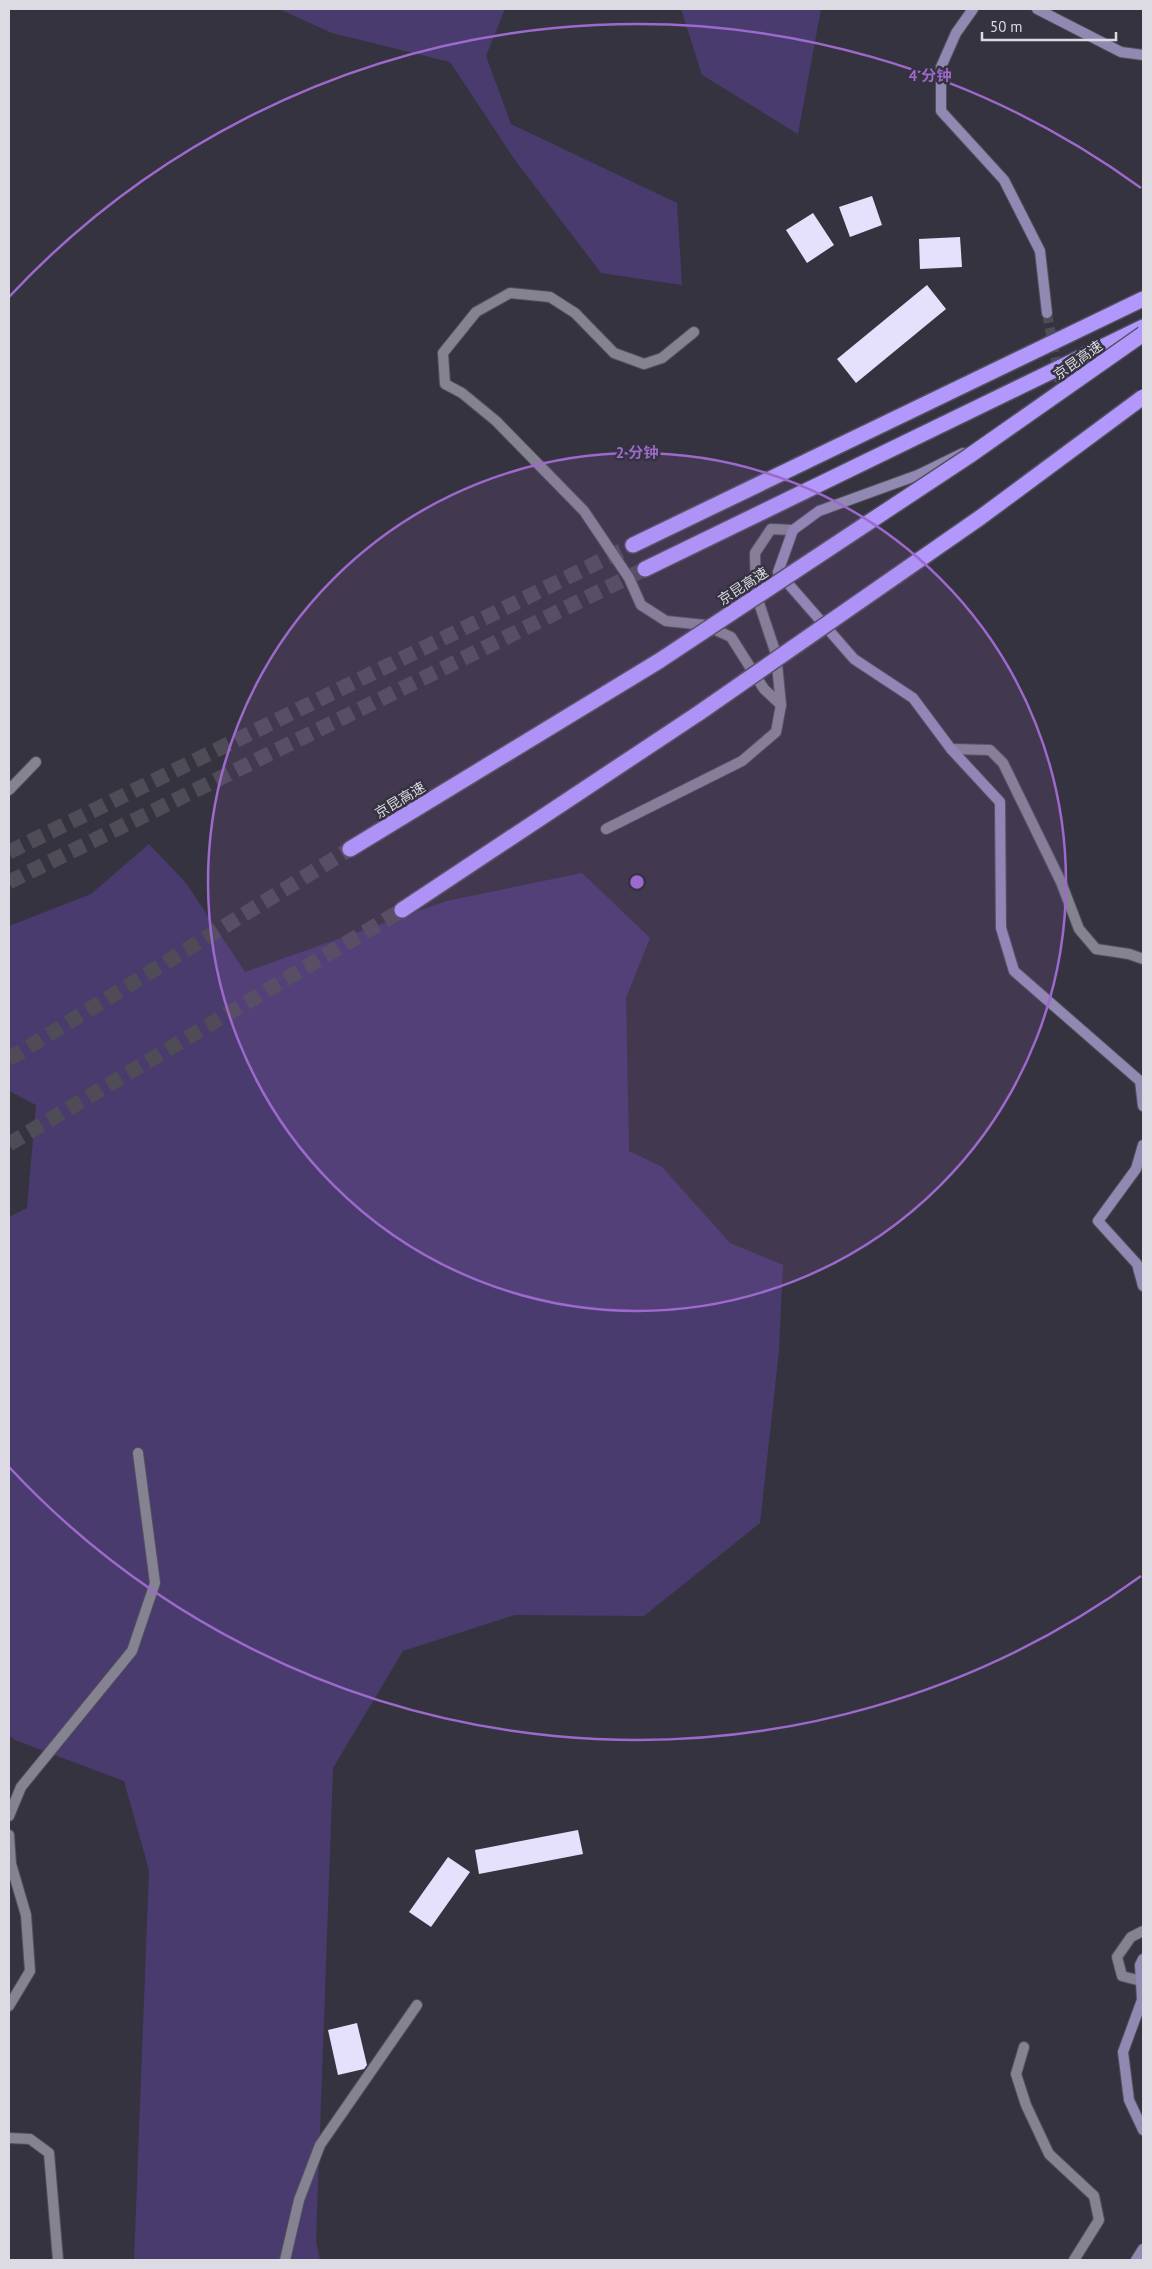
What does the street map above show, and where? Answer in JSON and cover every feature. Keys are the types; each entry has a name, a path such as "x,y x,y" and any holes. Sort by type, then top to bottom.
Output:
{"highway":[{"path":"633,545 1143,298"},
{"path":"645,569 1143,327"},
{"name":"京昆高速","path":"350,849 659,661 969,456 1143,334"},
{"path":"402,910 699,713 981,517 1143,398"}],"street":[{"path":"973,9 956,33 941,67 941,111 1004,180 1040,252 1047,313"},
{"path":"1037,9 1120,52 1143,55"},
{"path":"694,332 662,358 644,364 614,353 575,314 550,297 510,293 476,312 443,353 445,384 462,393 496,420 584,511 629,578 642,605 666,621 705,625 730,637 764,689 781,706"},
{"path":"1060,383 1061,396 1025,423 918,475 819,511 793,530 778,572 854,659 914,698 951,749 1000,802 1002,928 1014,971 1140,1081 1143,1106"},
{"path":"606,829 742,761 776,732 781,706 776,654 756,594 755,553 771,529 793,530"},
{"path":"951,749 990,750 1003,763 1061,882 1079,929 1096,949 1129,954 1143,959"},
{"path":"9,790 36,762"},
{"path":"1143,1145 1136,1169 1098,1221 1137,1264 1143,1286"},
{"path":"9,1816 21,1786 132,1651 155,1583 138,1453"},
{"path":"9,1835 11,1864 26,1915 30,1971 9,2006"},
{"path":"1141,1981 1122,1976 1117,1957 1131,1937 1143,1931"},
{"path":"1143,1959 1140,1965 1142,2000 1123,2052 1129,2100 1143,2130"},
{"path":"285,2260 299,2200 320,2145 416,2005"},
{"path":"1024,2047 1016,2074 1049,2154 1094,2196 1099,2220 1074,2260"},
{"path":"9,2138 30,2139 49,2153 58,2260"},
{"path":"1136,2260 1143,2250"}],"shaded area":[{"path":"279,9 505,9 486,56 511,124 677,203 682,285 601,273 515,160 450,62 332,33"},
{"path":"681,9 821,9 798,134 702,75"},
{"path":"149,844 186,883 245,972 447,901 582,873 650,938 626,998 629,1151 662,1167 730,1243 783,1265 779,1351 760,1523 644,1616 515,1615 403,1651 333,1768 316,2241 320,2260 134,2260 149,1870 124,1781 15,1740 9,1735 9,1217 27,1208 36,1105 9,1091 9,926 91,894"}],"building":[{"path":"872,196 882,225 850,237 839,207"},
{"path":"813,213 834,245 807,263 786,230"},
{"path":"960,237 962,267 920,269 919,239"},
{"path":"927,285 946,309 856,383 837,359"},
{"path":"578,1830 583,1854 479,1874 475,1850"},
{"path":"448,1857 470,1872 431,1927 409,1912"},
{"path":"357,2023 367,2065 364,2069 338,2075 328,2030"}],"tunnel":[{"path":"1047,313 1060,383"},
{"path":"9,852 633,545"},
{"path":"9,882 645,569"},
{"path":"9,1059 350,849"},
{"path":"9,1144 402,910"}]}
